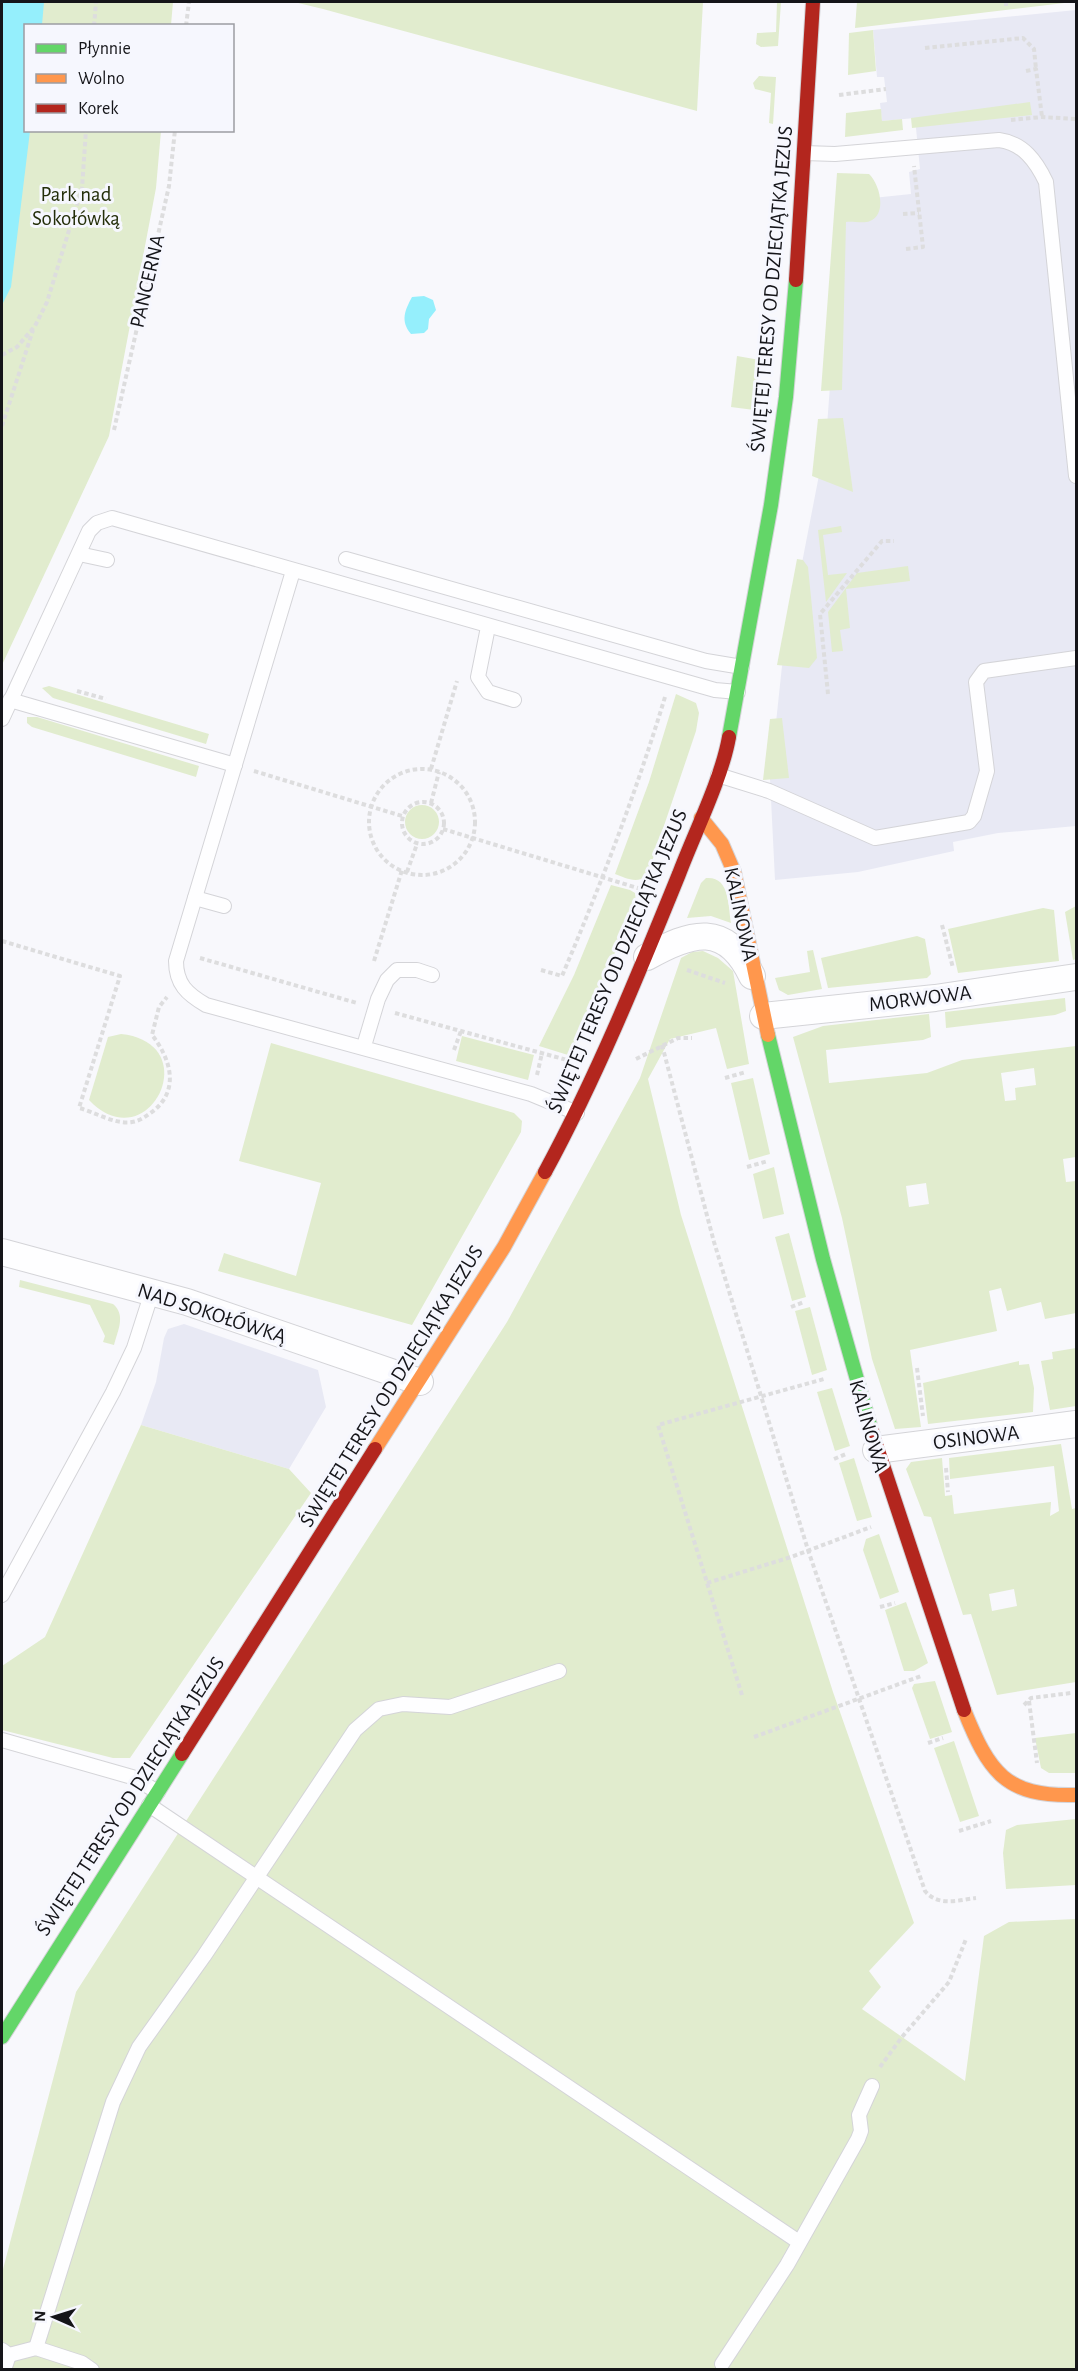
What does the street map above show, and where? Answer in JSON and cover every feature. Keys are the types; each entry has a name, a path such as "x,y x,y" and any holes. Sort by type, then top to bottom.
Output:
{"street":[{"name":"ŚWIĘTEJ TERESY OD DZIECIĄTKA JEZUS","path":"2,2037 504,1247 577,1113 647,957 728,745 771,506 786,397 795,300 813,2"},
{"name":"KALINOWA","path":"701,818 717,836 733,868 763,1016 811,1214 853,1371 897,1518 980,1743 1003,1778 1027,1792 1077,1795"},
{"name":"KALINOWA","path":"647,957 684,938 699,935 712,936 731,946 747,965 756,984"},
{"name":"MORWOWA","path":"763,1016 942,997 1077,977"},
{"name":"NAD SOKOŁÓWKĄ","path":"2,1252 152,1292 420,1382"},
{"name":"OSINOWA","path":"876,1450 1077,1424"}],"lane":[{"path":"804,153 835,154 999,141 1018,146 1037,164 1046,182 1077,476"},
{"path":"2,719 89,531 97,523 112,518 488,627 715,690 738,692"},
{"path":"79,554 107,560"},
{"path":"346,558 706,661 742,667"},
{"path":"293,571 176,961 179,983 187,992 206,1005 364,1046 531,1094 577,1113"},
{"path":"488,627 478,677 488,692 514,700"},
{"path":"718,775 769,791 875,838 969,822 974,816 987,771 976,682 978,676 984,671 1077,658"},
{"path":"10,700 235,765"},
{"path":"195,898 224,906"},
{"path":"364,1046 387,981 397,970 417,970 432,975"},
{"path":"2,1595 113,1392 134,1348 152,1292"},
{"path":"36,2348 113,2102 139,2047 355,1730 379,1709 403,1704 450,1707 559,1671"},
{"path":"2,1740 132,1777 158,1792"},
{"path":"149,1805 799,2242"},
{"path":"722,2364 799,2242 858,2139 861,2131 859,2115 874,2079"},
{"path":"4,2370 5,2353 36,2348 82,2363 92,2370"}],"path":[{"path":"94,24 96,2"},
{"path":"186,24 189,2"},
{"path":"926,48 1023,38 1034,49 1042,117"},
{"path":"1026,71 1036,69"},
{"path":"838,95 886,89"},
{"path":"2,426 35,326 47,302 76,211 82,188 86,132"},
{"name":"PANCERNA","path":"114,430 169,186 175,132"},
{"path":"906,249 923,247 914,170"},
{"path":"903,214 919,213"},
{"path":"2,355 16,347 35,326"},
{"path":"828,694 820,614 882,541 894,541"},
{"path":"541,970 562,976 605,877 639,783 671,676"},
{"path":"431,769 458,679"},
{"path":"77,691 106,699"},
{"path":"235,765 402,816"},
{"path":"431,769 439,772 457,782 470,798 475,818 472,838 458,861 443,871 425,875 407,872 392,865 377,849 370,828 372,806 383,787 399,774 409,770 431,769"},
{"path":"430,803 439,772"},
{"path":"413,803 430,803 442,813 443,829 433,842 417,844 411,841 402,830 402,816 413,803"},
{"path":"443,829 646,891"},
{"path":"407,872 417,844"},
{"path":"370,972 402,870"},
{"path":"942,925 955,978"},
{"path":"2,941 120,976 79,1108 115,1121 131,1123 142,1119 164,1099 170,1086 169,1065 167,1056 152,1035 159,1007 179,983"},
{"path":"217,963 574,1062"},
{"path":"455,1050 460,1031"},
{"path":"645,1055 678,1038 692,1038"},
{"path":"662,1045 714,1242 808,1550 926,1891 931,1898 942,1901 976,1898"},
{"path":"536,1079 542,1053"},
{"path":"917,1368 923,1418"},
{"path":"742,1695 658,1425 853,1371"},
{"path":"945,1464 948,1492"},
{"path":"707,1583 897,1518"},
{"path":"754,1737 950,1665"},
{"path":"1024,1705 1029,1701 1071,1693"},
{"path":"1029,1701 1037,1765"},
{"path":"959,1831 991,1821"},
{"path":"874,2079 902,2037 949,1982 966,1939"}],"shaded area":[{"path":"1076,10 1076,826 998,833 953,842 954,851 858,872 775,880 770,779 782,666 826,439 844,201 911,194 909,172 920,169 915,118 882,121 880,103 887,102 884,77 877,77 873,30"},
{"path":"184,1324 318,1370 326,1407 289,1469 141,1425 156,1382 164,1338 168,1329"}],"green space":[{"name":"Park nad Sokołówką","path":"2,2 173,2 171,24 24,24 24,132 161,132 156,188 109,436 2,665"},
{"path":"294,2 703,2 697,111 323,9"},
{"path":"777,2 781,2 778,46 761,47 756,44 757,33 776,32"},
{"path":"857,2 1073,2 855,28"},
{"path":"873,30 876,71 848,75 849,33"},
{"path":"759,76 776,77 773,124 769,123 771,93 755,89 753,83"},
{"path":"1030,102 1032,115 912,128 911,118"},
{"path":"881,109 882,121 902,119 903,130 845,137 846,113"},
{"path":"837,173 869,174 876,184 880,205 876,217 870,221 846,222 842,390 821,391"},
{"path":"737,356 760,360 754,410 731,407"},
{"path":"843,418 853,492 812,476 818,419"},
{"path":"841,526 842,532 823,535 828,575 847,573 826,602 818,530"},
{"path":"797,559 803,560 808,567 817,658 809,668 777,665"},
{"path":"908,566 910,581 846,589 850,628 840,630 843,651 832,652 828,612 857,573"},
{"path":"49,686 209,734 206,744 53,698 42,688"},
{"path":"676,694 696,703 699,713 696,731 647,876 635,880 615,874 649,782"},
{"path":"27,717 37,717 199,766 196,777 32,727 27,723"},
{"path":"782,718 789,778 763,780 770,719"},
{"path":"422,805 434,810 439,822 434,834 422,839 410,834 405,822 410,810"},
{"path":"706,878 720,882 724,887 731,923 711,916 687,918 701,883"},
{"path":"611,885 635,893 636,902 575,1049 568,1055 539,1046 574,975"},
{"path":"1076,906 1076,959 1073,960 1065,912"},
{"path":"1043,908 1054,910 1059,961 958,973 948,929"},
{"path":"917,936 925,939 931,974 927,978 828,988 821,958"},
{"path":"813,950 822,989 788,995 779,990 775,978 810,972 807,951"},
{"path":"703,951 718,958 733,971 749,1064 727,1069 716,1028 670,1039 648,1079 681,1215 833,1692 914,1923 869,1971 881,1987 862,2009 965,2081 984,1936 1009,1922 1076,1919 1076,2369 2,2370 2,2273 76,1992 507,1322 640,1078 681,958 692,952"},
{"path":"1065,998 1066,1011 1055,1015 946,1028 945,1012"},
{"path":"929,1014 931,1037 923,1040 826,1050 829,1083 927,1073 962,1060 1076,1046 1076,1157 1063,1159 1066,1182 1076,1181 1076,1313 1045,1319 1041,1302 1007,1311 1001,1288 989,1291 997,1331 910,1350 921,1427 895,1429 872,1359 842,1218 793,1037 823,1026","holes":["1034,1068 1036,1085 1015,1088 1016,1100 1005,1101 1001,1073","926,1183 929,1204 909,1207 906,1186"]},
{"path":"121,1034 147,1042 161,1057 164,1075 159,1094 148,1109 131,1117 111,1115 89,1100 108,1037"},
{"path":"462,1036 534,1055 528,1080 456,1061"},
{"path":"271,1043 514,1113 522,1121 521,1132 412,1325 218,1271 224,1253 296,1276 321,1183 239,1161"},
{"path":"753,1078 770,1154 749,1160 731,1083"},
{"path":"774,1167 784,1214 763,1219 753,1174"},
{"path":"789,1233 806,1297 792,1301 775,1237"},
{"path":"20,1280 113,1304 120,1318 114,1345 103,1342 105,1336 90,1305 19,1287"},
{"path":"810,1307 827,1370 812,1375 795,1311"},
{"path":"1076,1348 1076,1406 1050,1410 1041,1361 1053,1359 1052,1352"},
{"path":"1019,1361 1019,1365 1029,1364 1034,1388 1033,1412 928,1424 923,1383"},
{"path":"832,1388 850,1446 835,1451 817,1392"},
{"path":"141,1425 289,1469 311,1493 130,1758 113,1758 2,1730 2,1666 45,1637"},
{"path":"1061,1444 1072,1509 1076,1508 1076,1682 997,1695 971,1614 963,1615 931,1517 924,1516 906,1469 911,1462 942,1458 945,1496 952,1495 954,1514 1051,1502 1050,1516 1059,1511 1054,1466 950,1479 949,1458","holes":["1014,1589 1017,1606 992,1611 989,1594"]},
{"path":"854,1458 872,1517 857,1521 839,1463"},
{"path":"879,1534 899,1592 880,1599 863,1550 866,1539"},
{"path":"906,1602 928,1663 914,1671 904,1671 885,1610"},
{"path":"935,1681 952,1732 930,1739 912,1688 914,1684"},
{"path":"1076,1733 1076,1773 1049,1773 1041,1768 1035,1738"},
{"path":"954,1741 979,1816 960,1822 934,1748"},
{"path":"1076,1819 1076,1885 1006,1889 1003,1853 1006,1830 1017,1825"}],"water":[{"path":"2,2 44,2 42,24 24,24 24,132 30,132 11,287 2,305"},
{"path":"424,296 433,300 436,310 429,319 428,329 424,333 411,334 406,325 406,311 412,297"}],"traffic: fast":[{"path":"729,737 771,505 786,397 796,280"},
{"path":"768,1035 823,1259 871,1429"},
{"path":"2,2037 182,1754"}],"traffic: slow":[{"path":"701,818 722,844 734,872 768,1035"},
{"path":"375,1449 504,1247 545,1172"},
{"path":"964,1710 982,1750 1003,1776 1016,1785 1032,1791 1076,1795"}],"traffic: jam":[{"path":"796,280 813,2"},
{"path":"545,1172 582,1099 632,987 714,788 729,737"},
{"path":"871,1429 964,1710"},
{"path":"182,1754 375,1449"}]}
